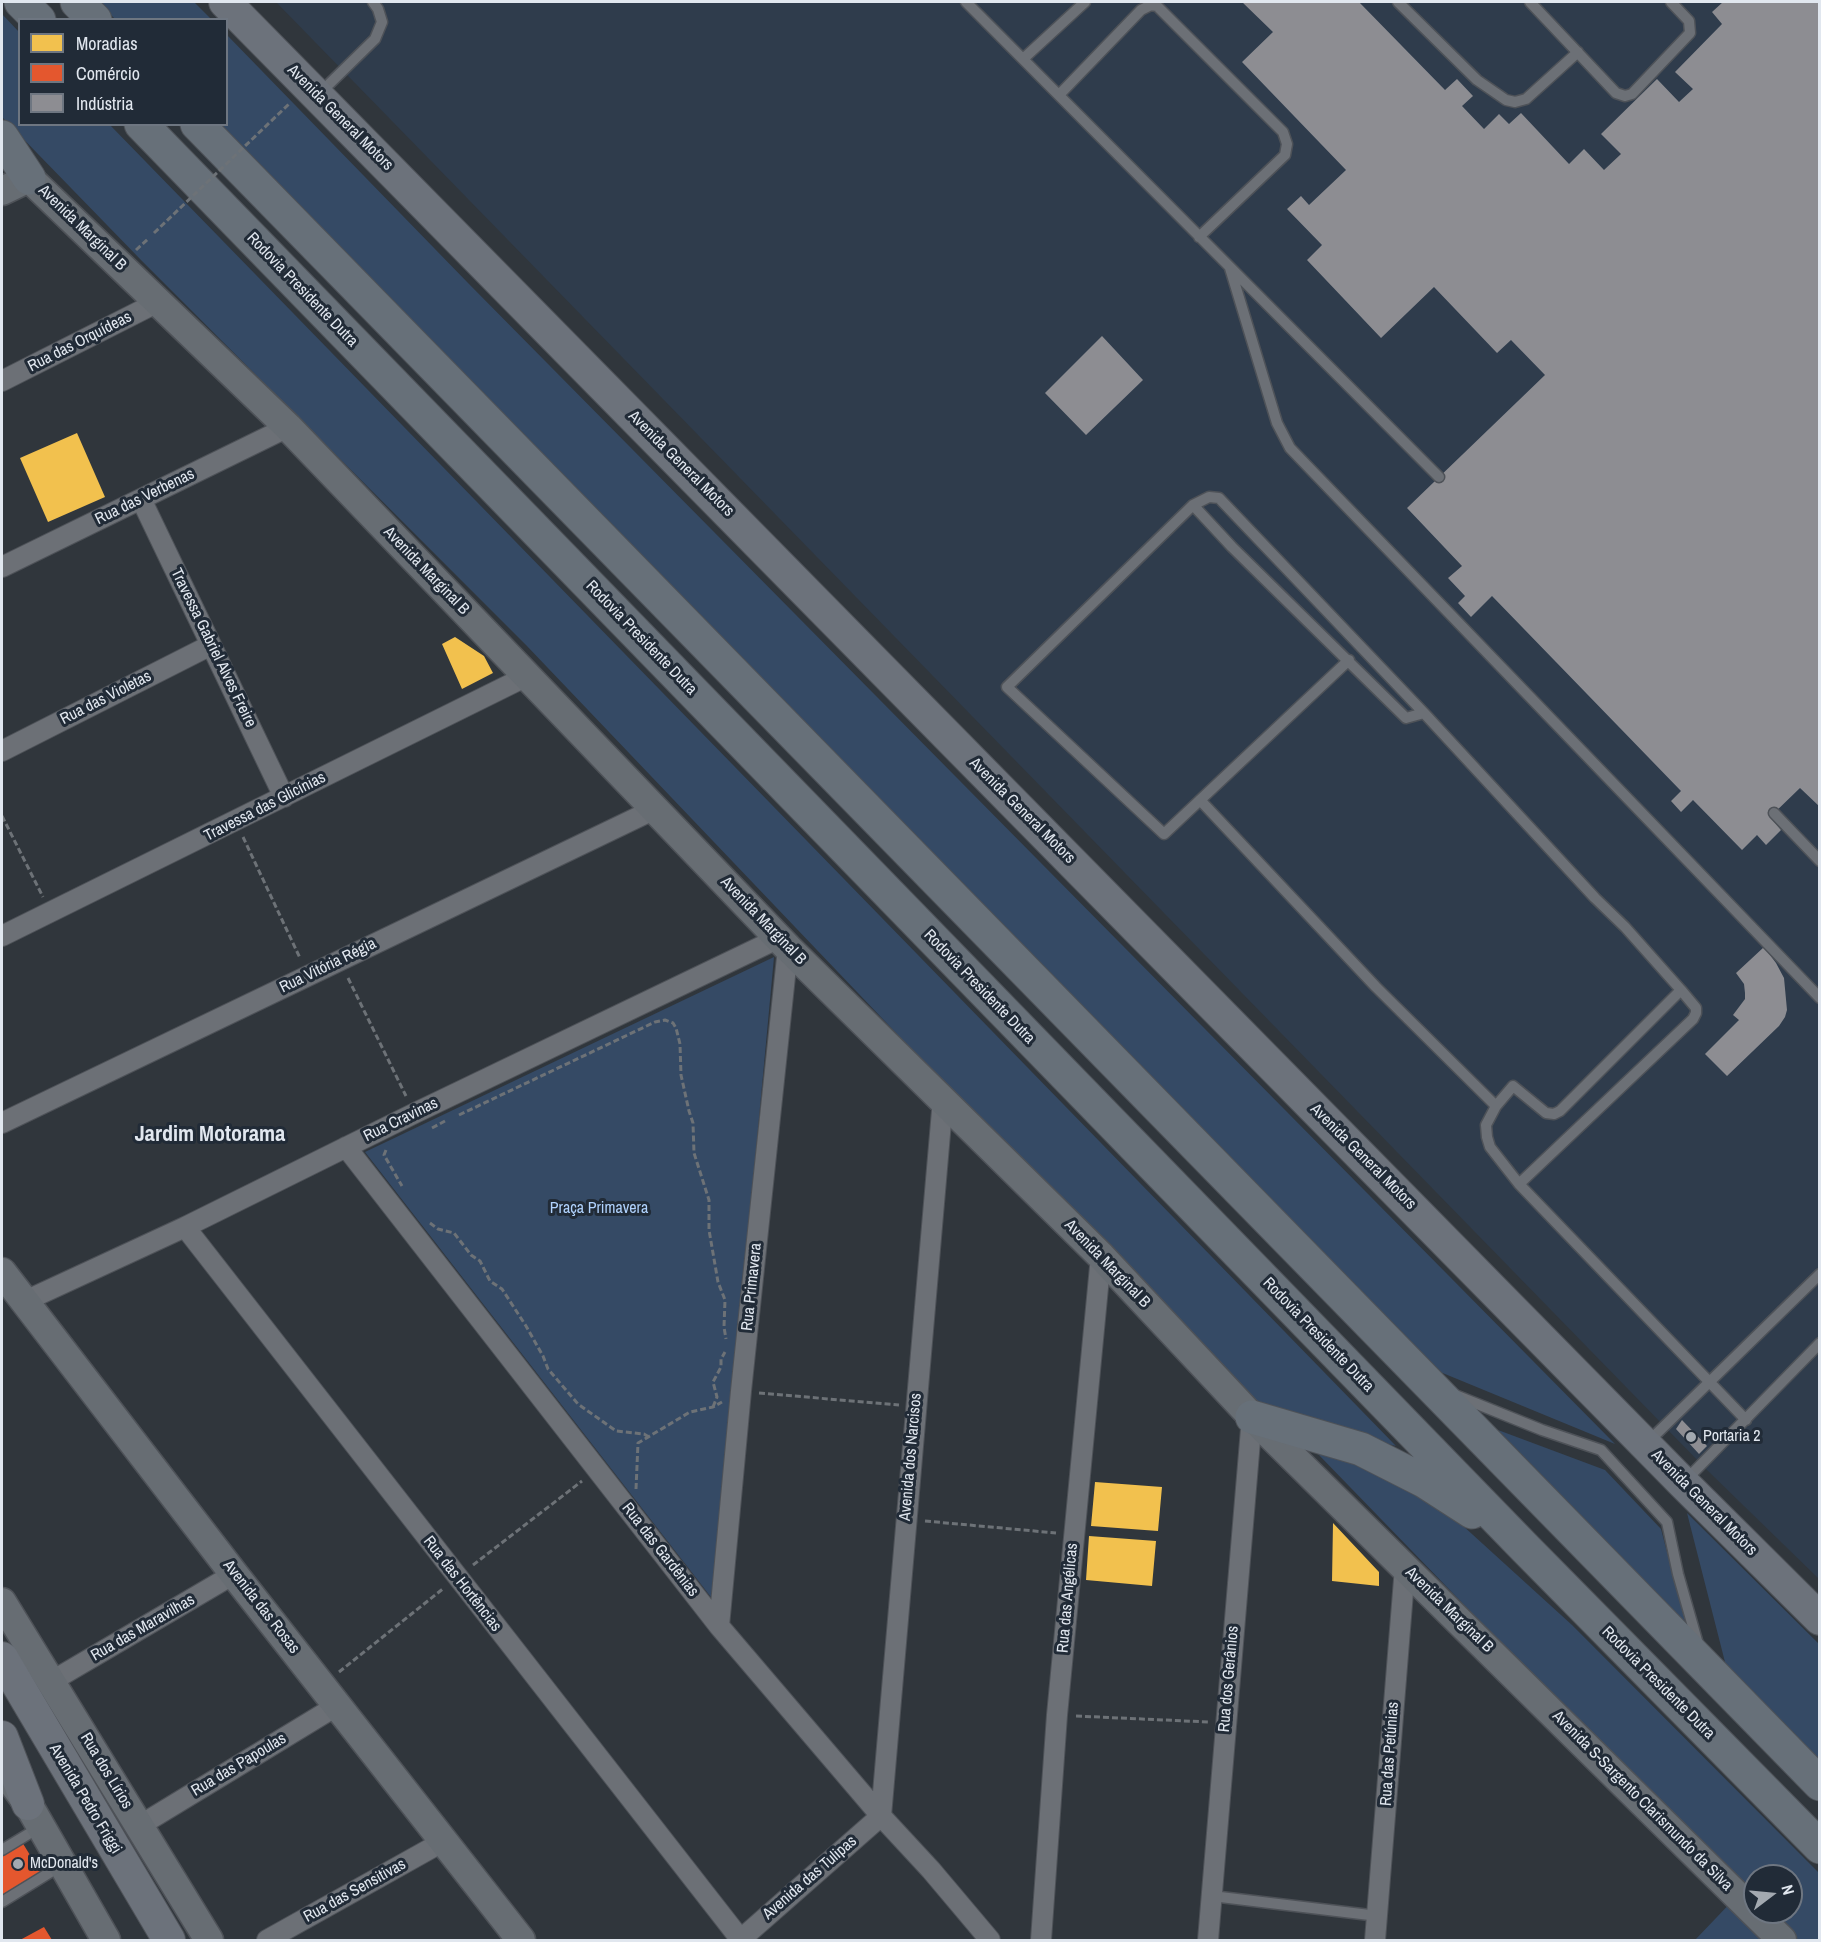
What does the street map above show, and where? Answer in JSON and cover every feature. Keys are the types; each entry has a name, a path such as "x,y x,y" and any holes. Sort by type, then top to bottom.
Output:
{"highway":[{"path":"21,2 37,18"},
{"path":"77,2 93,18"},
{"name":"Rodovia Presidente Dutra","path":"143,126 1525,1548 1820,1847"},
{"path":"199,126 1820,1784"},
{"path":"2,137 15,184"},
{"path":"1252,1418 1361,1449 1424,1480 1525,1548"}],"main road":[{"name":"Avenida General Motors","path":"225,2 303,100 1820,1619"},
{"name":"Avenida Pedro Friggi","path":"2,1658 169,1941"},
{"name":"Avenida Pedro Friggi","path":"2,1697 146,1941"},
{"path":"2,1737 16,1792"}],"street":[{"name":"Avenida Marginal B","path":"15,184 158,302 288,427 784,943 1101,1256 1252,1418 1501,1661"},
{"name":"Rua das Orquídeas","path":"2,381 158,302"},
{"name":"Rua das Verbenas","path":"2,567 288,427"},
{"name":"Travessa Gabriel Alves Freire","path":"141,499 284,797"},
{"name":"Rua das Violetas","path":"2,751 212,645"},
{"name":"Travessa das Glicínias","path":"2,936 527,676"},
{"name":"Rua Vitória Régia","path":"2,1123 655,809"},
{"name":"Rua Cravinas","path":"23,1302 185,1227 415,1113 784,943"},
{"name":"Rua Primavera","path":"719,1626 784,943"},
{"name":"Avenida dos Narcisos","path":"881,1816 943,1099"},
{"name":"Rua das Gardênias","path":"346,1147 719,1626 990,1941"},
{"name":"Rua das Hortências","path":"185,1227 740,1940"},
{"name":"Rua das Angélicas","path":"1041,1941 1057,1715 1101,1256"},
{"name":"Avenida das Rosas","path":"2,1272 234,1574 521,1941"},
{"name":"Rua dos Gerânios","path":"1208,1941 1252,1418"},
{"name":"Rua das Petúnias","path":"1375,1941 1405,1567"},
{"name":"Rua das Maravilhas","path":"52,1682 234,1574"},
{"name":"Rua dos Lírios","path":"2,1602 209,1941"},
{"name":"Avenida S-Sargento Clarismundo da Silva","path":"1501,1661 1782,1941"},
{"name":"Rua das Papoulas","path":"139,1826 338,1705"},
{"path":"16,1792 106,1941"},
{"name":"Avenida das Tulipas","path":"740,1940 881,1816"},
{"name":"Rua das Sensitivas","path":"267,1941 444,1841"},
{"path":"1737,1896 1761,1941"}],"lane":[{"path":"303,100 375,39 382,22 373,2"},
{"path":"966,2 1439,477"},
{"path":"1023,59 1085,2"},
{"path":"1398,2 1477,80 1506,100 1515,102 1526,99 1578,52"},
{"path":"1530,2 1616,93 1625,96 1632,94 1690,33 1689,21 1671,2"},
{"path":"1059,96 1141,10 1151,5 1157,6 1283,132 1287,144 1285,155 1199,237"},
{"path":"1230,268 1277,423 1290,448 1820,998"},
{"path":"1349,660 1164,834 1007,687 1194,505 1209,497 1219,498 1424,713 1595,898 1625,927 1696,1008 1693,1019 1519,1184"},
{"path":"1194,505 1232,547 1406,718 1424,713"},
{"path":"1200,800 1376,987 1496,1106"},
{"path":"1774,813 1820,861"},
{"path":"1681,990 1560,1112 1546,1113 1513,1086 1496,1106 1486,1125 1490,1147 1519,1184 1746,1420"},
{"path":"1645,1444 1820,1275"},
{"path":"1683,1483 1820,1343"},
{"path":"1427,1383 1542,1430 1601,1450 1667,1522 1692,1628 1708,1670"},
{"path":"2,1850 16,1792"},
{"path":"2,1902 62,1865"},
{"path":"1212,1896 1378,1916"}],"path":[{"path":"154,233 303,100"},
{"path":"130,257 148,239"},
{"path":"2,816 51,912"},
{"path":"236,821 309,975"},
{"path":"339,961 415,1113"},
{"path":"426,1130 442,1124 451,1116 463,1114 656,1022 665,1020 673,1023 680,1044 681,1076 693,1123 694,1153 709,1200 709,1230 718,1282 725,1300 724,1327 727,1342"},
{"path":"394,1146 385,1151 384,1155 406,1193"},
{"path":"422,1220 438,1229 454,1233 471,1255 480,1261 490,1281 502,1289 526,1326 548,1369 578,1404 616,1431 644,1434 649,1437"},
{"path":"713,1407 717,1397 713,1382 721,1367 721,1359 725,1351"},
{"path":"635,1517 638,1443 690,1412 713,1407 741,1391 915,1407"},
{"path":"905,1520 1074,1534"},
{"path":"1057,1715 1225,1723"}],"shaded area":[{"path":"276,2 1819,2 1819,1579 1706,1469"}],"green space":[{"path":"98,2 194,2 210,18 114,18"},
{"path":"2,14 18,31 18,126 111,126 1396,1446 1289,1419 1251,1405 526,645 141,260 2,117"},
{"path":"228,36 469,284 1615,1444 1428,1367 218,126 228,126"},
{"name":"Praça Primavera","path":"774,957 714,1601 365,1152"},
{"path":"1498,1430 1605,1470 1661,1529 1686,1625"},
{"path":"1317,1453 1359,1462 1439,1504 1572,1625 1819,1873 1819,1940 1790,1940 1774,1924 1803,1924 1803,1864 1743,1864 1743,1893"},
{"path":"1687,1513 1819,1644 1819,1759 1726,1666"},
{"path":"1737,1896 1743,1907 1743,1924 1752,1924 1761,1940 1695,1940"}],"building: Moradias":[{"path":"77,433 105,497 48,522 20,458"},
{"path":"455,637 484,656 493,673 462,689 442,644"},
{"path":"1095,1482 1162,1487 1158,1531 1091,1526"},
{"path":"1333,1523 1379,1572 1379,1586 1332,1581"},
{"path":"1089,1536 1156,1541 1152,1586 1086,1580"}],"building: Comércio":[{"name":"McDonald's","path":"22,1842 41,1873 2,1898 2,1854"},
{"path":"44,1927 52,1940 20,1940"}],"building: Indústria":[{"path":"1242,2 1359,2 1445,90 1457,79 1473,96 1462,106 1484,129 1499,114 1509,124 1521,113 1569,164 1584,149 1604,170 1621,154 1601,134 1657,79 1679,102 1693,89 1675,72 1722,24 1712,12 1723,2 1820,2 1820,807 1800,788 1770,817 1781,830 1766,845 1757,835 1742,850 1693,800 1681,812 1671,801 1681,791 1492,596 1471,617 1458,603 1465,596 1448,578 1462,566 1407,508 1545,375 1511,340 1497,353 1434,287 1381,338 1307,260 1322,245 1287,209 1301,196 1309,205 1346,170 1242,62 1273,32"},
{"path":"1102,336 1143,380 1086,435 1045,393"},
{"path":"1764,947 1784,978 1787,1010 1785,1017 1779,1026 1727,1076 1705,1054 1739,1020 1733,1015 1745,999 1745,993 1744,984 1736,973"},
{"name":"Portaria 2","path":"1682,1420 1707,1446 1699,1454 1676,1429"}],"place":[{"name":"Portaria 2","path":"1691,1437"},
{"name":"McDonald's","path":"18,1864"}],"district":[{"name":"Jardim Motorama","path":"210,1135"}]}
